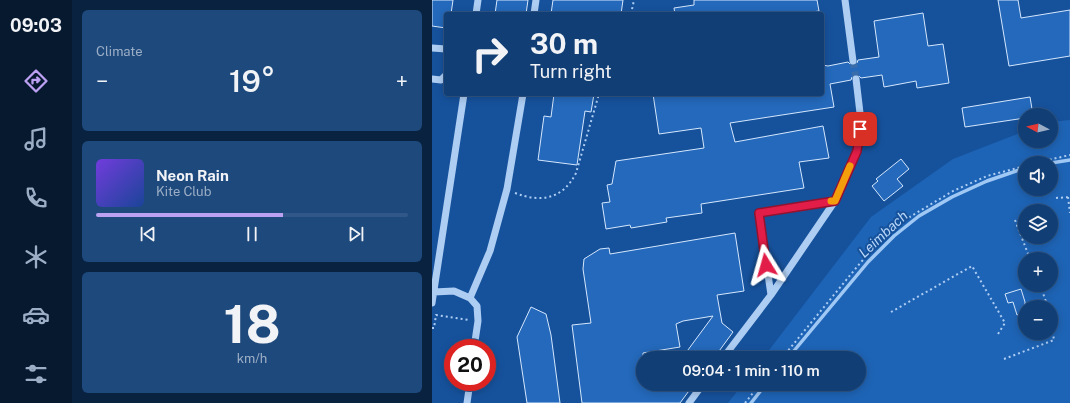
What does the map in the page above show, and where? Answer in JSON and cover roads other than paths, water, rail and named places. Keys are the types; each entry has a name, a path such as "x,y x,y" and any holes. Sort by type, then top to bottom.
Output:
{"lane":[{"path":"476,12 478,0"},
{"path":"534,12 536,0"},
{"path":"844,0 853,61"},
{"path":"432,48 444,49"},
{"path":"432,79 441,80 444,77"},
{"path":"728,351 770,295 835,201 857,151 860,129 860,113 856,79"},
{"path":"432,303 464,96"},
{"path":"470,298 490,251 507,189 523,96"},
{"path":"770,295 759,213 835,201"},
{"path":"434,292 454,291 470,298 477,306 478,321 475,339"},
{"path":"466,403 468,391"},
{"path":"689,403 698,391"}],"waterway":[{"name":"Leimbach","path":"1058,162 1070,160"},
{"name":"Leimbach","path":"794,351 868,262 894,236 919,216 952,197 987,181 1018,170"},
{"name":"Leimbach","path":"751,403 760,391"}],"tunnel":[{"path":"853,61 856,79"}]}
